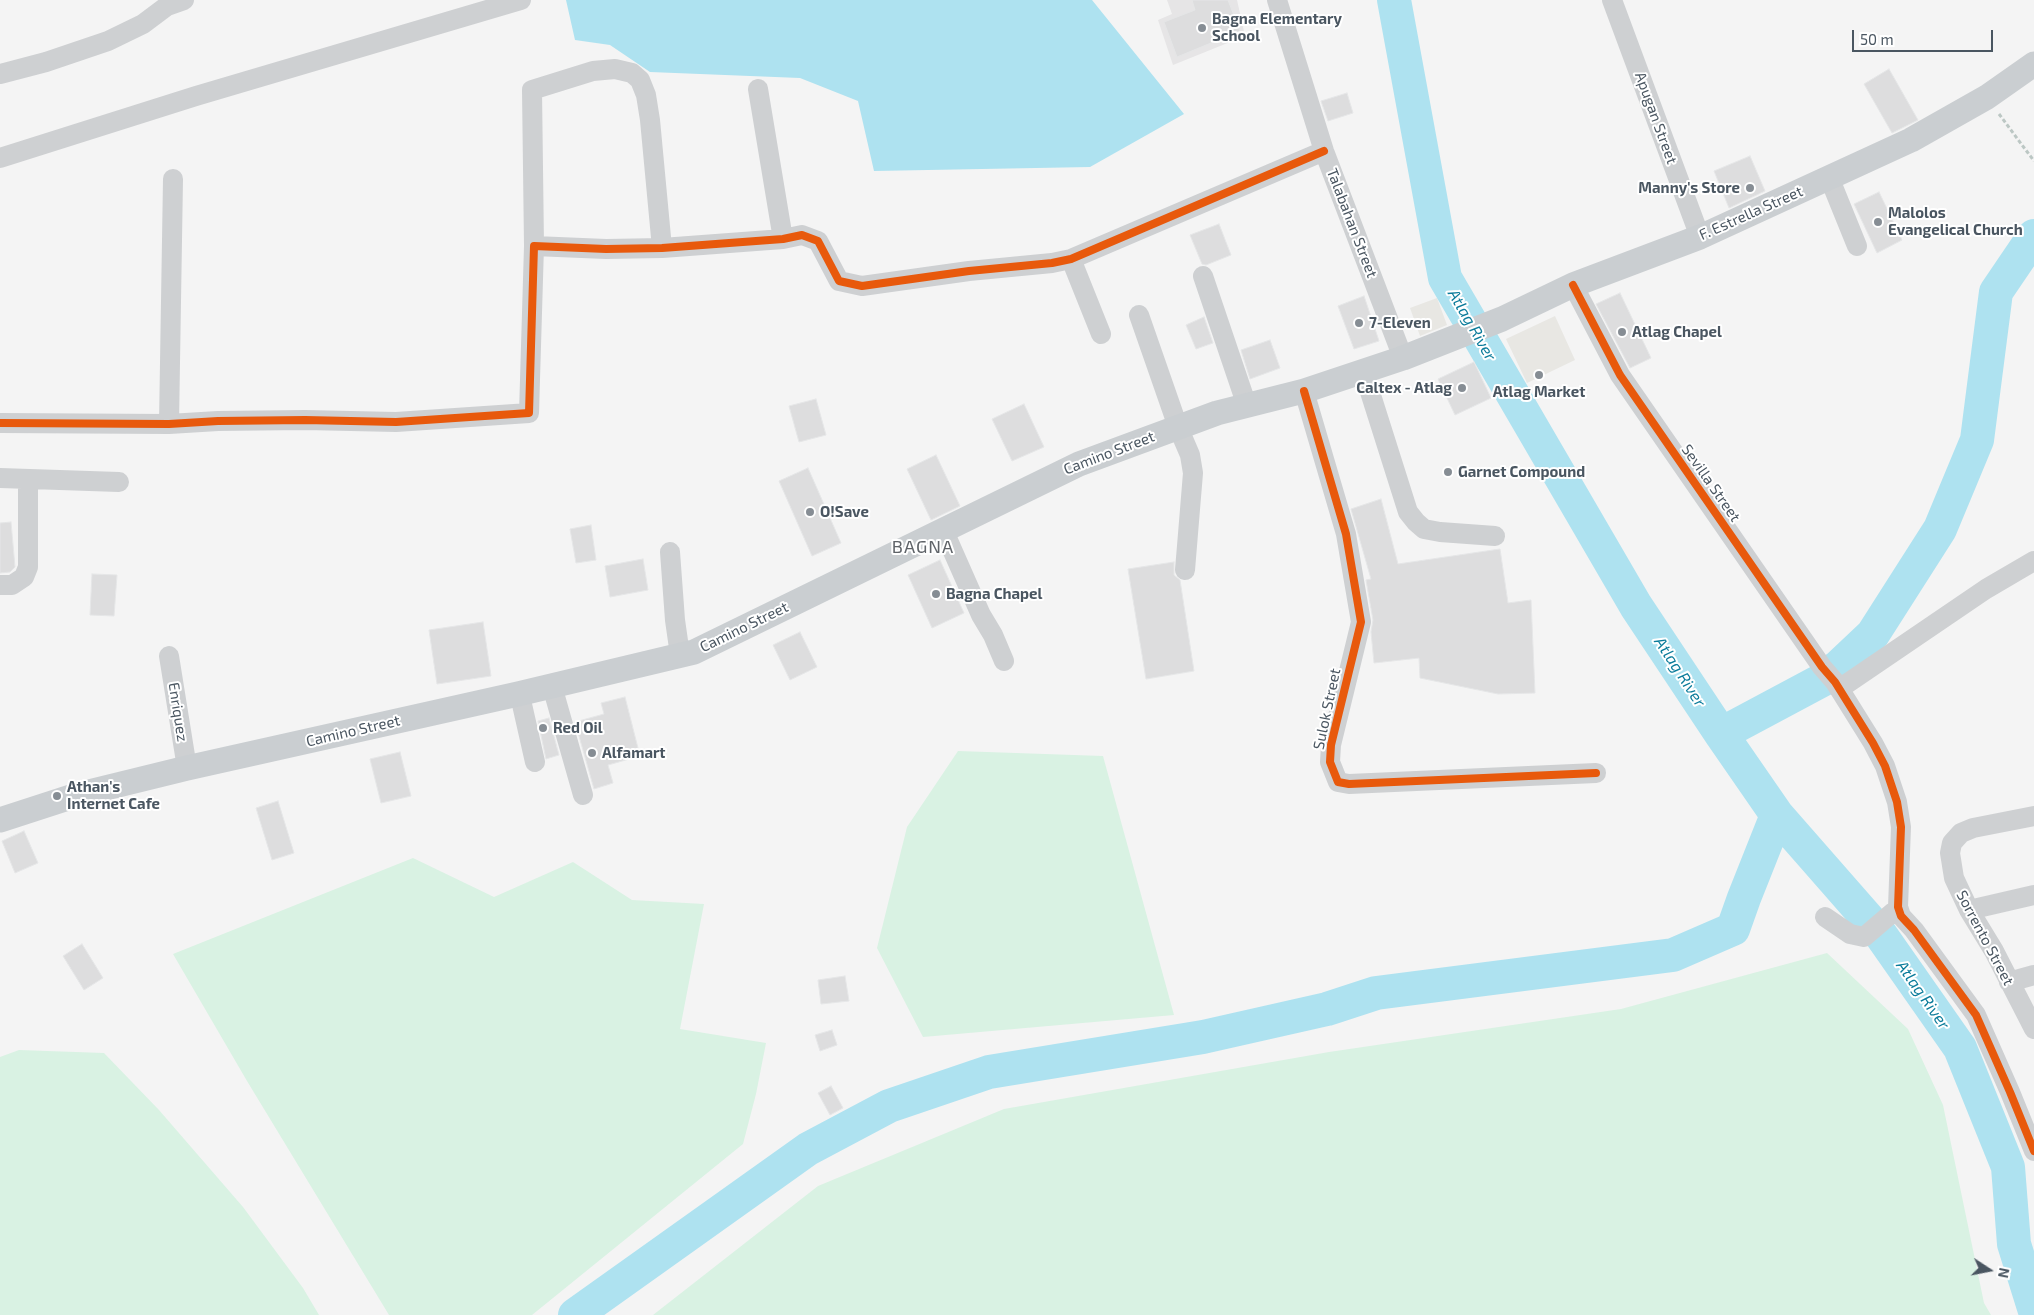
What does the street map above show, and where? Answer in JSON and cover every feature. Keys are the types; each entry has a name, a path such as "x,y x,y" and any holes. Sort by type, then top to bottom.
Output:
{"main road":[{"name":"F. Estrella Street","path":"1454,338 1502,319 1572,285 1700,237 1910,140 1987,98 2034,64"},
{"name":"Camino Street","path":"0,820 77,795 187,768 518,694 694,652 1079,464 1217,413 1304,392 1364,373 1454,338"}],"street":[{"path":"0,74 108,42 143,24 167,6 184,0"},
{"path":"0,158 196,96 521,0"},
{"name":"Talabahan Street","path":"1277,0 1324,152 1403,358"},
{"name":"Apugan Street","path":"1612,0 1700,237"},
{"path":"0,423 169,424 296,420 396,422 529,413 534,246 532,90 593,71 615,69 632,73 640,80 646,96 650,120 662,248"},
{"path":"758,89 783,239"},
{"path":"534,246 606,249 662,248 802,236 818,241 840,282 862,286 1072,259 1324,152"},
{"path":"1829,178 1857,246"},
{"path":"169,424 173,179"},
{"path":"1072,259 1101,334"},
{"path":"1203,276 1247,406"},
{"name":"Sevilla Street","path":"1572,285 1620,375 1832,679 1885,766 1897,802 1901,827 1896,912"},
{"path":"1139,316 1178,427 1190,455 1193,473 1185,570"},
{"path":"1364,373 1408,512 1416,522 1424,529 1440,532 1495,536"},
{"name":"Sulok Street","path":"1304,392 1346,534 1361,622 1331,745 1330,762 1338,782 1348,784 1596,772"},
{"path":"0,478 119,482"},
{"path":"0,585 12,585 24,577 28,567 28,479"},
{"path":"943,529 981,615 993,635 1004,661"},
{"path":"670,552 675,620 680,655"},
{"path":"1832,679 2034,561"},
{"name":"Enriquez","path":"170,656 187,768"},
{"path":"552,686 583,795"},
{"path":"518,694 522,700 535,762"},
{"name":"Sorrento Street","path":"2034,816 1973,828 1961,833 1952,843 1950,853 1954,878 1969,910 1994,951 2034,1029"},
{"path":"1969,910 2034,895"},
{"path":"1825,917 1850,934 1857,936 1868,935 1896,912 1914,930 1976,1015 2034,1151"},
{"path":"2009,982 2034,975"}],"path":[{"path":"1987,98 2034,161"}],"shaded area":[{"name":"Bagna Elementary School","path":"1167,0 1237,0 1245,36 1173,65 1158,20 1172,14"},
{"path":"1437,298 1447,325 1420,336 1410,308"},
{"path":"1555,316 1575,360 1527,383 1506,339"}],"green space":[{"path":"958,751 1103,756 1174,1015 923,1037 877,948 907,827"},
{"path":"413,858 494,897 573,862 632,900 704,904 680,1029 766,1043 756,1094 743,1144 532,1315 389,1315 247,1081 173,954"},
{"path":"1827,953 1908,1029 1943,1105 1984,1303 1991,1315 653,1315 818,1186 1004,1109 1329,1052 1621,1009"},
{"path":"19,1050 104,1053 159,1110 243,1207 303,1288 319,1315 0,1315 0,1057"}],"water":[{"path":"566,0 1092,0 1184,114 1090,167 874,171 858,101 800,78 650,72 610,45 575,40"}],"building":[{"name":"Bagna Elementary School","path":"1192,0 1228,0 1240,31 1177,57 1164,22 1195,10"},
{"path":"1889,69 1918,120 1892,133 1864,84"},
{"path":"1347,93 1353,113 1328,121 1321,101"},
{"path":"1750,156 1765,191 1729,208 1714,171"},
{"name":"Malolos Evangelical Church","path":"1879,192 1902,240 1877,253 1854,204"},
{"path":"1219,224 1231,255 1206,265 1202,264 1190,235"},
{"name":"Atlag Chapel","path":"1620,293 1651,358 1630,368 1596,304"},
{"name":"7-Eleven","path":"1364,296 1379,341 1354,349 1338,306"},
{"path":"1204,317 1213,343 1196,349 1186,325"},
{"path":"1270,340 1280,368 1250,379 1241,350"},
{"path":"1474,362 1491,398 1455,415 1438,379"},
{"path":"816,399 826,435 799,442 789,406"},
{"path":"1024,404 1044,447 1012,461 992,419"},
{"path":"936,455 960,506 931,520 907,469"},
{"name":"O!Save","path":"808,468 841,543 812,556 779,481"},
{"path":"1381,499 1398,564 1500,549 1508,603 1531,600 1535,693 1498,694 1420,678 1419,658 1374,663 1371,632 1373,620 1366,580 1371,579 1351,509"},
{"path":"11,522 15,567 10,572 0,573 0,523"},
{"path":"591,525 596,560 576,563 570,529"},
{"path":"643,559 648,590 610,597 605,566"},
{"name":"Bagna Chapel","path":"940,560 964,613 932,628 908,575"},
{"path":"1174,562 1174,575 1180,580 1194,671 1146,679 1128,569"},
{"path":"92,574 117,575 114,616 90,615"},
{"path":"483,622 491,676 437,684 429,630"},
{"path":"800,632 817,667 790,680 773,645"},
{"path":"625,697 640,756 608,765 613,783 594,789 575,722 604,714 601,703"},
{"path":"549,718 559,755 546,759 538,721"},
{"path":"400,752 411,796 381,803 370,759"},
{"path":"278,801 294,853 272,860 256,808"},
{"path":"24,831 38,863 15,873 2,841"},
{"path":"82,944 103,978 84,990 63,956"},
{"path":"845,976 849,1001 821,1004 818,980"},
{"path":"832,1030 837,1045 820,1051 815,1035"},
{"path":"831,1086 843,1108 830,1115 818,1093"}],"waterway":[{"name":"Atlag River","path":"1394,0 1445,278 1636,606 1721,734 1777,815 1876,928 1960,1048 2008,1167 2014,1244 2034,1308"},
{"path":"1721,734 1824,679 1838,667 1873,634 1940,529 1977,440 1996,292 2034,236"},
{"path":"575,1315 808,1149 889,1106 989,1072 1203,1037 1327,1009 1376,993 1673,955 1733,929 1777,815"}],"cycle path":[{"path":"0,423 169,424 218,421 305,420 396,422 529,413 534,246 606,249 662,248 783,239 802,235 818,241 839,281 862,286 969,271 1052,263 1071,259 1324,151"},
{"path":"1573,285 1620,375 1822,667 1835,682 1873,743 1885,766 1897,802 1901,827 1898,907 1901,916 1914,930 1976,1015 2034,1151"},
{"path":"1304,391 1346,534 1361,622 1331,745 1330,762 1338,782 1349,784 1596,773"}],"place":[{"name":"Bagna Elementary School","path":"1202,28"},
{"name":"Manny's Store","path":"1750,188"},
{"name":"Malolos Evangelical Church","path":"1878,222"},
{"name":"7-Eleven","path":"1359,323"},
{"name":"Atlag Chapel","path":"1622,332"},
{"name":"Atlag Market","path":"1539,375"},
{"name":"Caltex - Atlag","path":"1462,388"},
{"name":"Garnet Compound","path":"1448,472"},
{"name":"O!Save","path":"810,512"},
{"name":"Bagna Chapel","path":"936,594"},
{"name":"Red Oil","path":"543,728"},
{"name":"Alfamart","path":"592,753"},
{"name":"Athan's Internet Cafe","path":"57,796"}],"district":[{"name":"BAGNA","path":"923,547"}]}
